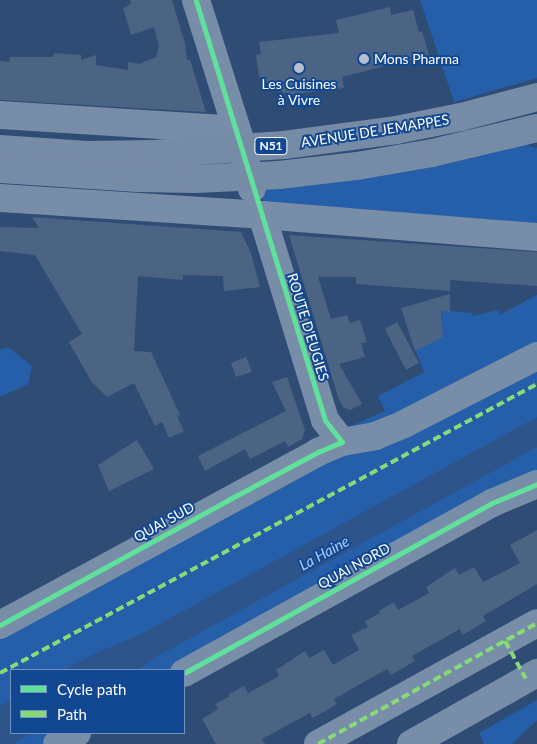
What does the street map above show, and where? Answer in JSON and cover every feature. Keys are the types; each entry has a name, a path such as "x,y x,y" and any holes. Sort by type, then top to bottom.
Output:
{"main road":[{"name":"AVENUE DE JEMAPPES","path":"0,149 87,155 239,139 284,145 396,130 461,117 537,97"},
{"name":"N51","path":"0,169 250,183 404,158 483,142 537,128"}],"street":[{"path":"196,0 239,139 250,183"},
{"name":"AVENUE DE JEMAPPES","path":"0,116 239,139"},
{"path":"0,198 262,215 537,237"},
{"name":"ROUTE D'EUGIES","path":"262,215 325,420 342,442"},
{"name":"QUAI SUD","path":"0,625 318,452 342,442 375,436 404,424 537,356"},
{"name":"QUAI NORD","path":"185,673 492,502 537,484"},
{"path":"318,744 537,623"},
{"path":"411,744 532,676 505,641"},
{"path":"56,744 75,734"}],"shaded area":[{"path":"420,0 537,0 537,78 454,102"},
{"path":"525,145 537,148 537,227 266,207 259,188 426,167"},
{"path":"537,295 537,348 402,421 347,428 385,411 378,396 424,372 415,349 442,336 442,310 472,313 472,316 499,310 499,315"},
{"path":"8,347 32,366 28,384 0,397 0,350"},
{"path":"537,364 537,479 182,669 10,669 10,734 63,734 45,744 0,744 0,637 320,462"},
{"path":"537,700 537,720 512,744 484,744 479,733"}],"water":[{"name":"La Haine","path":"537,417 537,447 158,656 139,669 66,669 92,655 143,633"},
{"path":"10,701 10,734 31,734 12,744 0,744 0,706"}],"building":[{"path":"130,0 172,0 185,43 187,60 190,60 206,112 0,100 0,61 9,62 10,57 53,57 54,53 81,55 81,60 96,55 96,65 128,70 128,62 139,64 156,57 159,46 154,27 131,35 123,8 131,4"},
{"path":"390,7 391,15 413,10 419,32 422,31 429,55 342,77 344,88 287,95 259,77 256,55 261,54 259,42 339,33 336,20"},
{"path":"32,217 241,232 251,253 260,287 224,291 223,276 183,275 183,280 138,276 134,351 151,352 180,415 177,416 184,431 169,438 162,422 155,426 134,383 107,397 91,381 69,342 82,334 35,255 0,251 0,227 39,228"},
{"path":"289,235 537,252 537,286 450,280 450,291 356,284 356,277 318,277 331,319 347,315 350,323 360,320 367,342 361,343 365,357 339,364 362,404 350,410 343,407 338,397"},
{"path":"450,294 450,312 441,311 443,337 415,351 401,308"},
{"path":"397,322 419,363 406,370 385,329"},
{"path":"246,357 252,372 236,377 231,363"},
{"path":"287,377 305,430 302,439 288,447 285,441 250,459 245,449 205,471 198,456 286,411 272,382"},
{"path":"137,440 154,469 109,491 98,465"},
{"path":"537,530 537,584 483,616 486,621 462,635 460,629 412,656 415,661 391,675 387,669 334,699 337,704 313,718 310,713 262,739 265,744 216,744 202,719 218,709 215,704 230,696 229,694 244,686 248,693 279,676 276,670 305,651 309,658 324,650 333,665 359,650 351,635 368,627 365,621 380,613 379,611 394,602 398,610 429,593 426,587 455,568 459,575 474,567 483,582 520,563 510,545"}],"marked path":[{"path":"0,673 537,384"},
{"path":"318,744 537,623"},
{"path":"505,641 526,679"}],"cycle path":[{"path":"0,625 228,500 318,452 342,442 325,420 196,0"},
{"path":"185,672 492,503 537,484"}],"place":[{"name":"Mons Pharma","path":"364,59"},
{"name":"Les Cuisines à Vivre","path":"299,68"}]}
